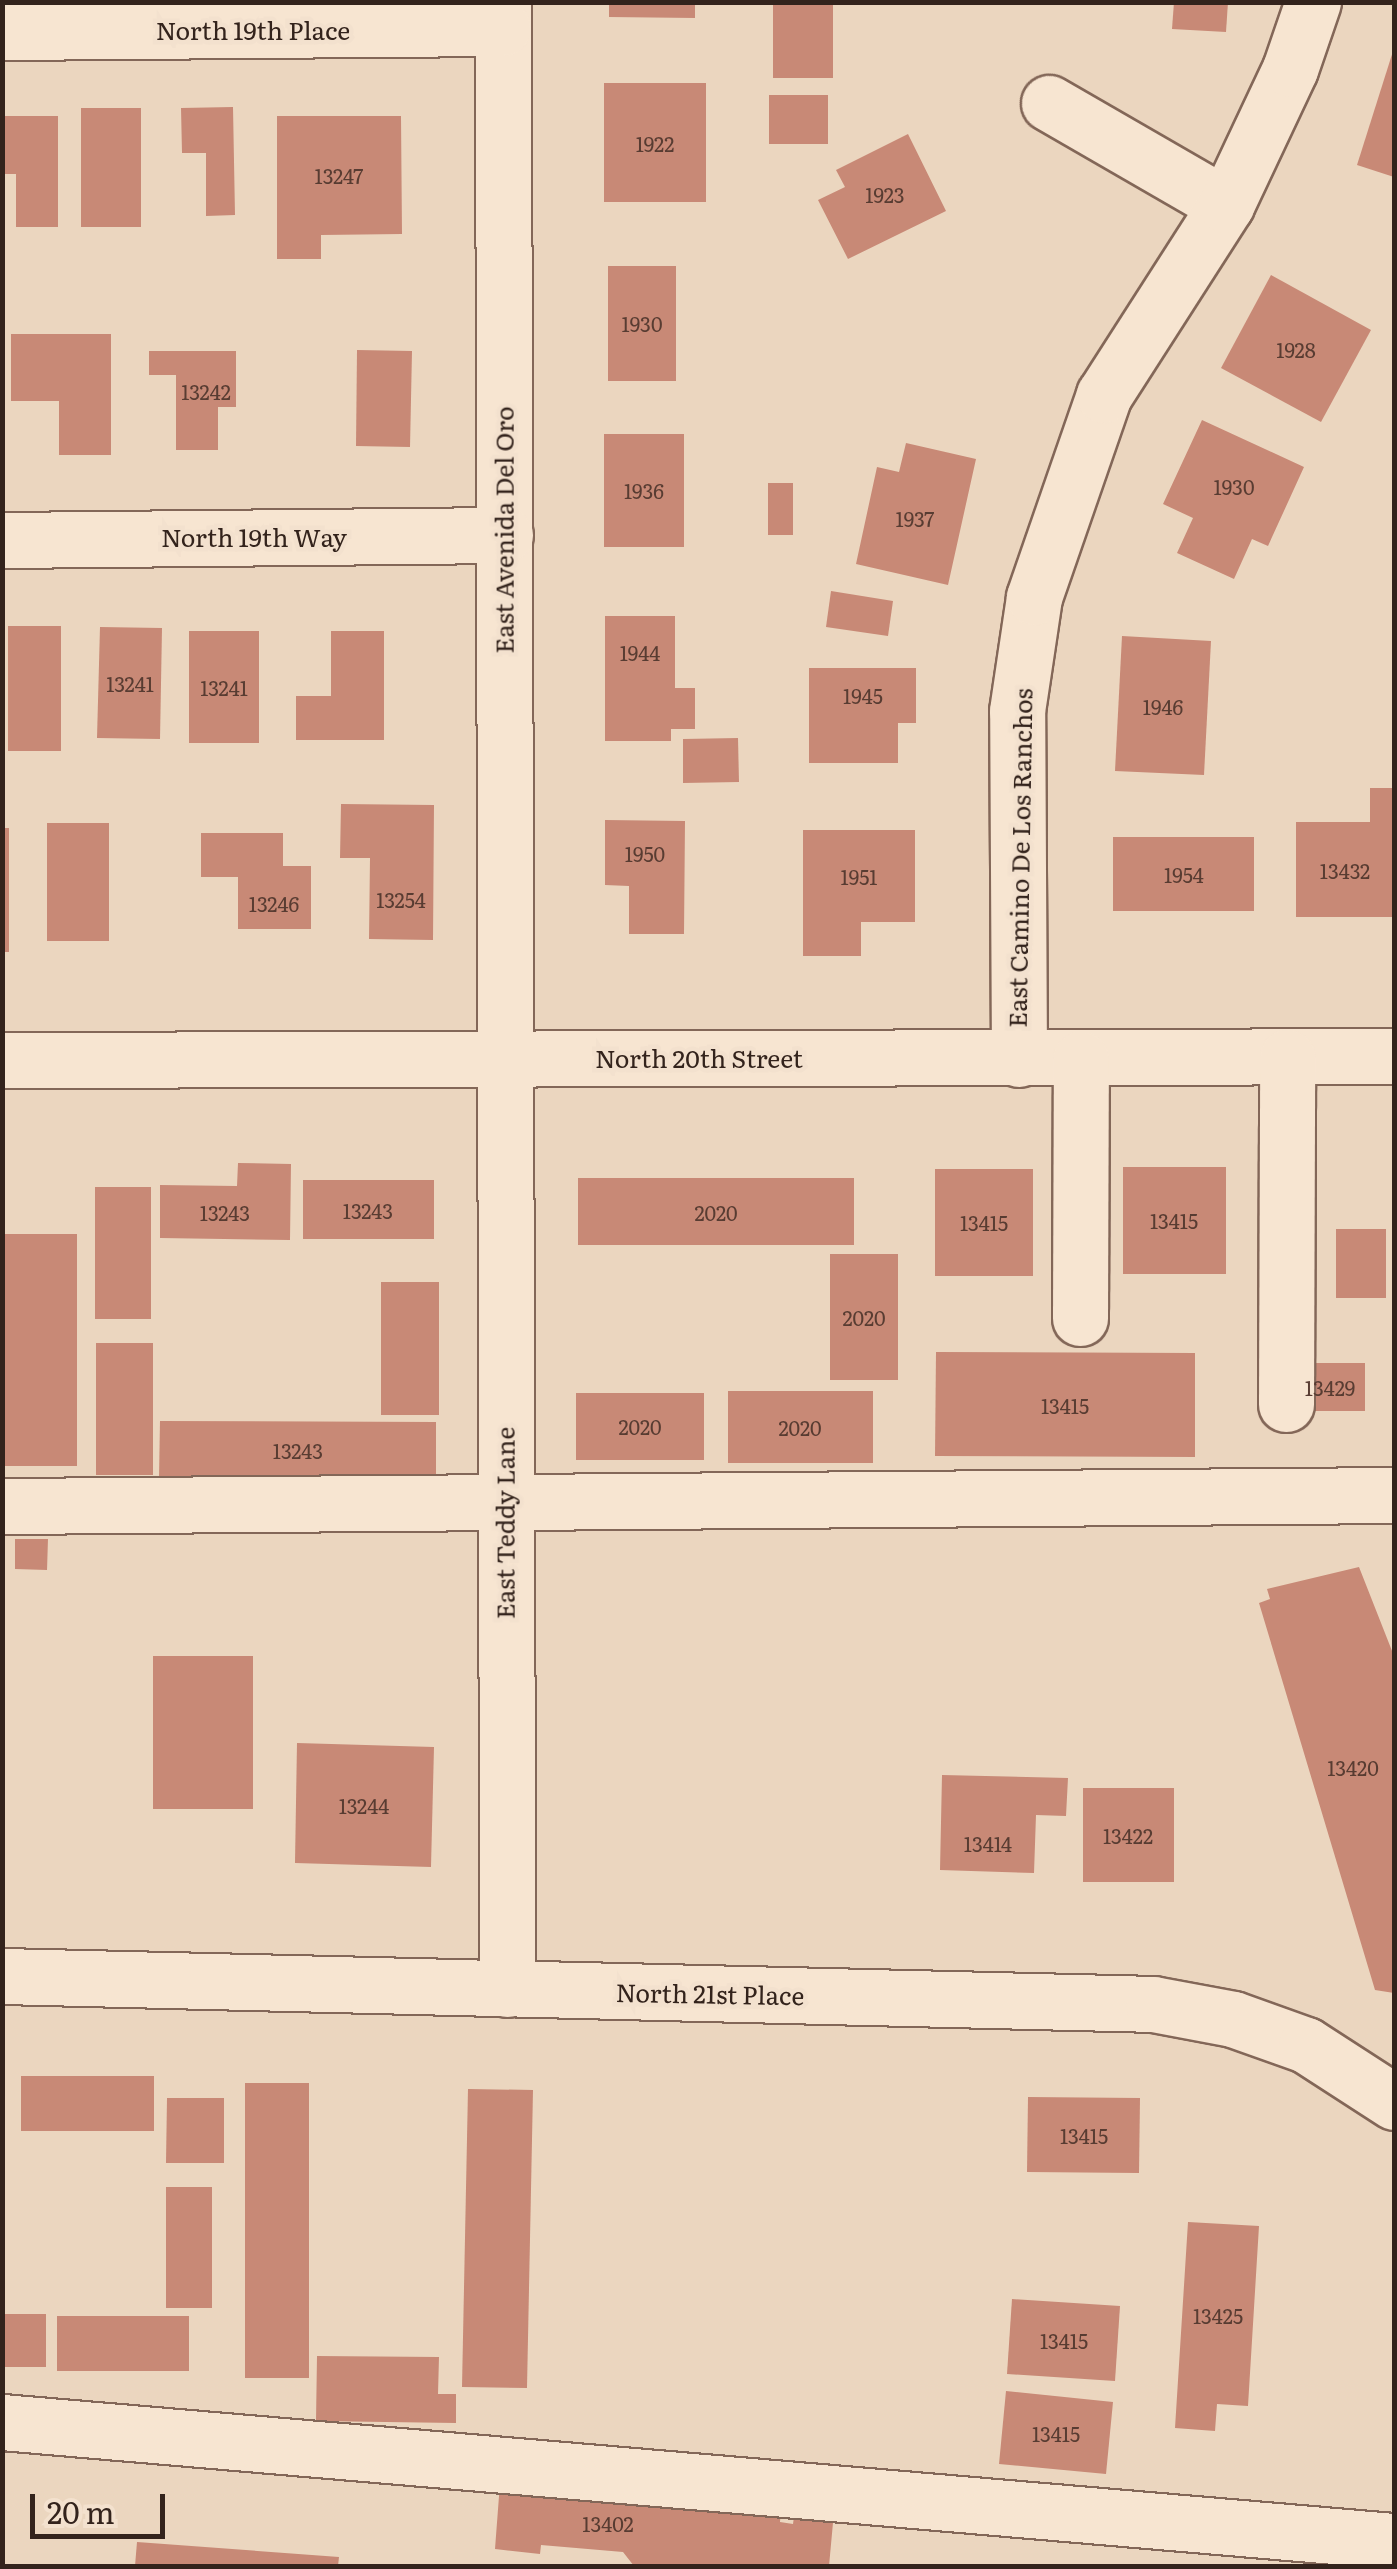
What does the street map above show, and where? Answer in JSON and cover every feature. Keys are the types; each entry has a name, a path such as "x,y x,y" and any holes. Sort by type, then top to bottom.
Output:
{"street":[{"name":"East Camino De Los Ranchos","path":"1019,1059 1017,711 1034,596 1104,395 1226,205 1290,70 1313,2"},
{"name":"North 19th Place","path":"2,32 503,15"},
{"name":"East Avenida Del Oro","path":"503,15 503,1057"},
{"path":"1049,103 1226,205"},
{"name":"North 19th Way","path":"2,540 505,535"},
{"name":"North 20th Street","path":"2,1060 1394,1056"},
{"name":"East Teddy Lane","path":"503,1057 507,1989"},
{"path":"1286,1404 1287,1057"},
{"path":"1080,1318 1081,1059"},
{"path":"2,1506 1394,1495"},
{"name":"North 21st Place","path":"2,1976 1154,2004 1233,2019 1306,2044 1394,2102"},
{"path":"2,2422 1394,2541"}],"building":[{"path":"609,2 695,2 695,18 609,17"},
{"path":"773,2 833,2 833,78 773,78"},
{"path":"1174,2 1228,2 1226,32 1172,29"},
{"path":"1394,48 1394,177 1357,165"},
{"path":"604,83 706,83 706,202 604,202"},
{"path":"769,95 828,95 828,144 769,144"},
{"path":"233,107 235,215 206,216 206,153 182,153 181,108"},
{"path":"81,108 141,108 141,227 81,227"},
{"path":"2,116 58,116 58,227 16,227 16,174 2,174"},
{"path":"277,116 401,116 402,234 321,235 321,259 277,259"},
{"path":"908,134 946,211 848,259 818,200 845,187 836,170"},
{"path":"608,266 676,266 676,381 608,381"},
{"path":"1271,275 1371,330 1321,422 1221,368"},
{"path":"11,334 111,334 111,455 59,455 59,401 11,401"},
{"path":"357,350 412,351 410,447 356,446"},
{"path":"149,351 236,351 236,407 218,407 218,450 176,450 176,375 149,375"},
{"path":"1202,420 1304,467 1268,546 1252,539 1234,579 1177,553 1193,518 1163,504"},
{"path":"604,434 684,434 684,547 604,547"},
{"path":"906,443 976,459 948,585 856,564 877,467 899,472"},
{"path":"768,483 793,483 793,535 768,535"},
{"path":"831,591 893,601 888,636 826,627"},
{"path":"605,616 675,616 675,688 695,688 695,729 671,729 671,741 605,741"},
{"path":"8,626 61,626 61,751 8,751"},
{"path":"100,627 162,628 160,739 97,738"},
{"path":"189,631 259,631 259,743 189,743"},
{"path":"331,631 384,631 384,740 296,740 296,696 331,696"},
{"path":"1122,636 1211,641 1204,775 1115,771"},
{"path":"809,668 916,668 916,723 898,723 898,763 809,763"},
{"path":"738,738 739,782 683,783 683,739"},
{"path":"1370,788 1394,788 1394,917 1296,917 1296,822 1370,822"},
{"path":"341,804 434,805 433,940 369,939 370,858 340,858"},
{"path":"605,820 685,821 684,934 629,934 629,886 605,885"},
{"path":"47,823 109,823 109,941 47,941"},
{"path":"2,828 9,828 9,952 2,952"},
{"path":"803,830 915,830 915,922 861,922 861,956 803,956"},
{"path":"201,833 283,833 283,866 311,866 311,929 238,929 238,877 201,877"},
{"path":"1113,837 1254,837 1254,911 1113,911"},
{"path":"238,1163 291,1164 290,1240 160,1238 160,1185 237,1186"},
{"path":"1123,1167 1226,1167 1226,1274 1123,1274"},
{"path":"935,1169 1033,1169 1033,1276 935,1276"},
{"path":"578,1178 854,1178 854,1245 578,1245"},
{"path":"303,1180 434,1180 434,1239 303,1239"},
{"path":"95,1187 151,1187 151,1319 95,1319"},
{"path":"1336,1229 1386,1229 1386,1298 1336,1298"},
{"path":"2,1234 77,1234 77,1466 2,1466"},
{"path":"830,1254 898,1254 898,1380 830,1380"},
{"path":"381,1282 439,1282 439,1415 381,1415"},
{"path":"96,1343 153,1343 153,1475 96,1475"},
{"path":"936,1352 1195,1353 1195,1457 935,1456"},
{"path":"1295,1363 1365,1363 1365,1411 1295,1411"},
{"path":"728,1391 873,1391 873,1463 728,1463"},
{"path":"576,1393 704,1393 704,1460 576,1460"},
{"path":"160,1421 436,1422 436,1479 159,1479"},
{"path":"15,1539 48,1539 47,1570 15,1569"},
{"path":"1359,1567 1394,1656 1394,1993 1375,1990 1259,1603 1270,1599 1267,1589"},
{"path":"153,1656 253,1656 253,1809 153,1809"},
{"path":"297,1743 434,1747 431,1867 295,1863"},
{"path":"942,1775 1068,1778 1066,1816 1036,1815 1034,1873 940,1870"},
{"path":"1083,1788 1174,1788 1174,1882 1083,1882"},
{"path":"21,2076 154,2076 154,2131 21,2131"},
{"path":"245,2083 309,2083 309,2378 245,2378"},
{"path":"468,2089 533,2090 527,2388 462,2387"},
{"path":"1028,2097 1140,2098 1139,2173 1027,2172"},
{"path":"167,2098 224,2098 224,2163 166,2163"},
{"path":"166,2187 212,2187 212,2308 166,2308"},
{"path":"1188,2222 1259,2226 1248,2406 1217,2404 1215,2431 1175,2428"},
{"path":"1012,2299 1120,2306 1115,2381 1007,2374"},
{"path":"2,2314 46,2314 46,2367 2,2367"},
{"path":"57,2316 189,2316 189,2371 57,2371"},
{"path":"317,2356 439,2357 438,2394 456,2394 456,2423 316,2421"},
{"path":"1006,2391 1113,2402 1106,2474 999,2464"},
{"path":"500,2483 781,2507 780,2522 793,2524 795,2509 834,2512 829,2566 634,2566 623,2552 541,2545 540,2554 495,2549"},
{"path":"137,2542 339,2557 338,2566 135,2566"}]}
